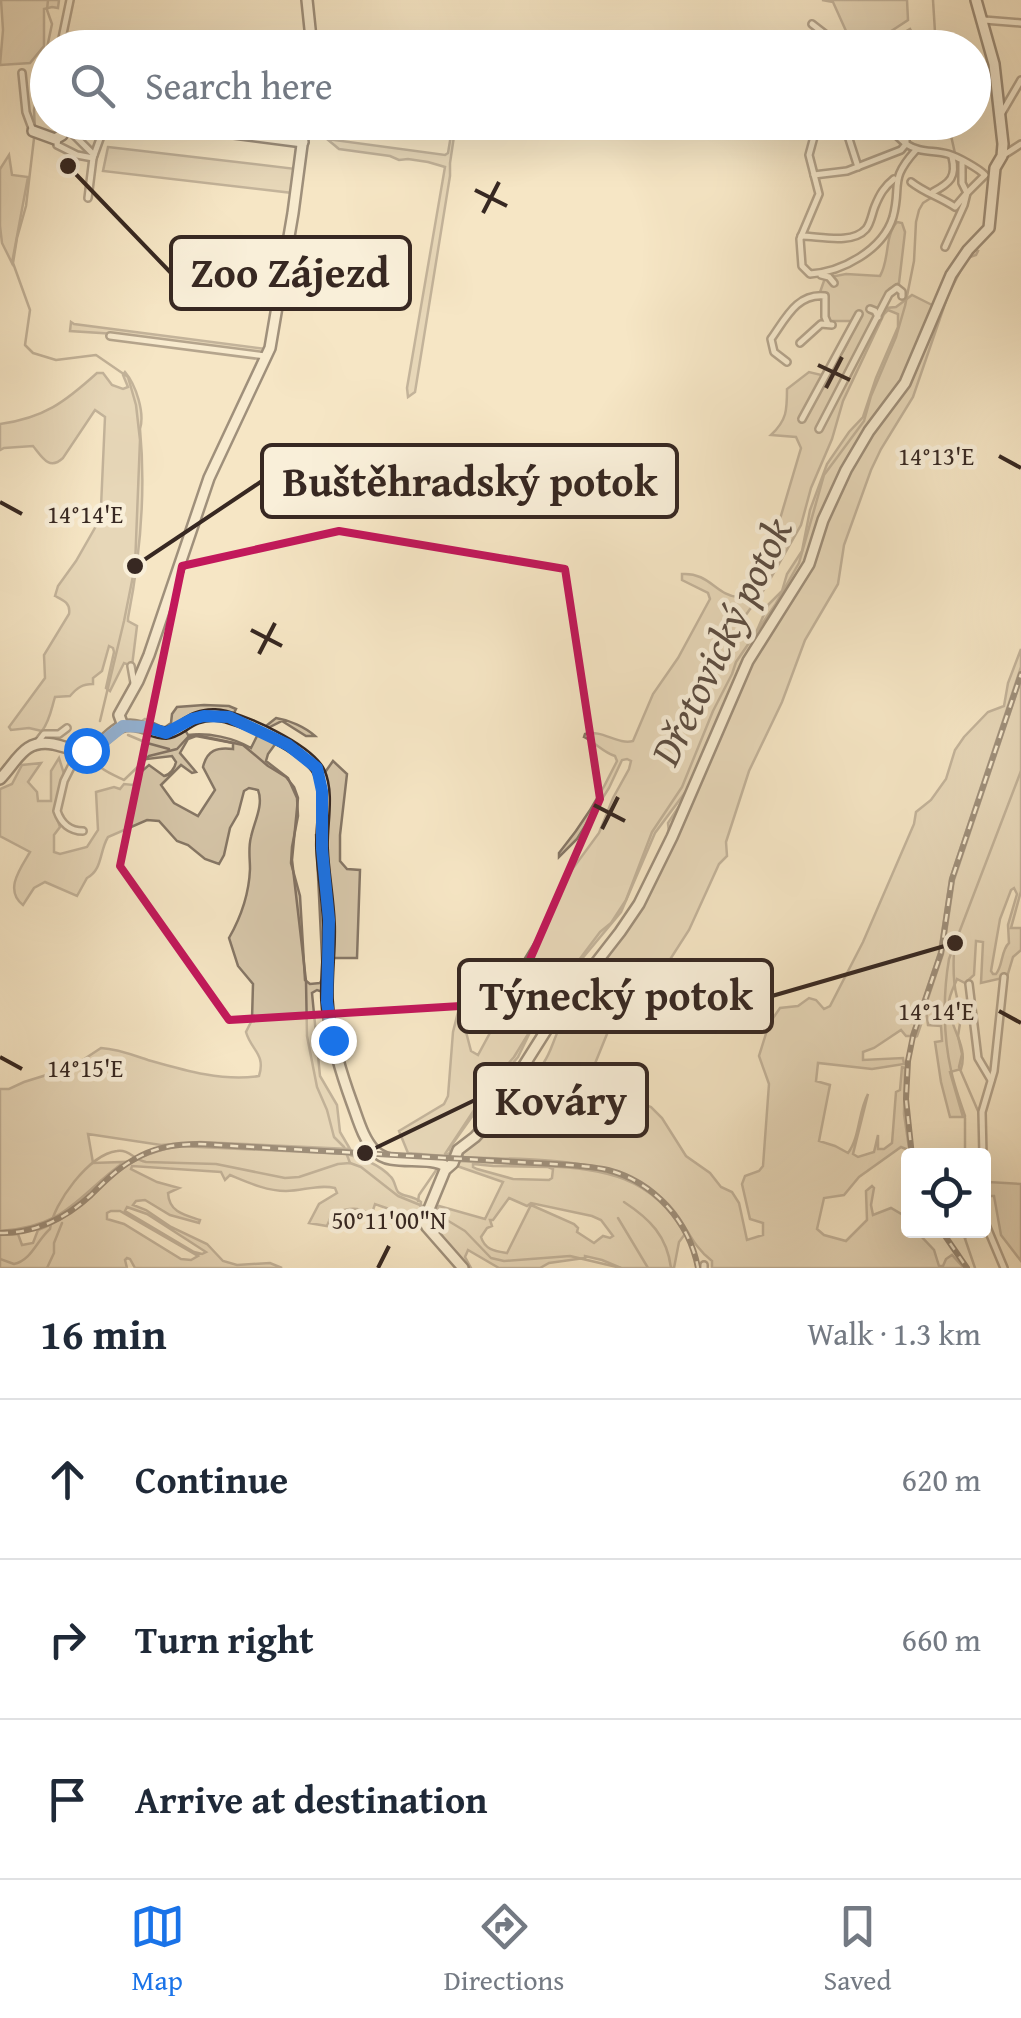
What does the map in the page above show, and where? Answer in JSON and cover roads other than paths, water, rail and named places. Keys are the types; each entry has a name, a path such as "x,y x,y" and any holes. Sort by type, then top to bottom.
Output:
{"street":[{"path":"64,30 70,0"},
{"path":"307,0 310,30"},
{"path":"976,0 986,30"},
{"path":"983,20 1021,23"},
{"path":"991,52 1002,156"},
{"path":"22,73 30,121"},
{"path":"1000,116 1021,80"},
{"path":"58,140 58,145 77,155 94,156"},
{"path":"79,140 94,156"},
{"path":"88,198 100,140"},
{"path":"123,726 119,715 149,654 210,478 274,334 302,142 287,140"},
{"path":"813,140 810,149 819,194 800,236 802,266 807,273 829,276 834,283"},
{"path":"850,140 858,167"},
{"path":"902,140 916,150 957,159 985,175"},
{"path":"814,174 848,171 902,150 906,140"},
{"path":"463,1268 424,1221 447,1167 458,1150 487,1124 557,1013 639,904 748,660 809,564 828,507 846,470 868,431 904,383 958,263 989,228 995,168 1002,156 1021,144"},
{"path":"813,274 848,263 871,250 882,237 892,221 896,178 916,150"},
{"path":"957,159 967,193"},
{"path":"931,194 950,182 957,159"},
{"path":"946,246 967,193 995,168"},
{"path":"800,236 846,238 861,233 869,225 883,189 896,178"},
{"path":"911,182 924,193 958,208"},
{"path":"819,429 892,290 900,289 902,296"},
{"path":"787,362 774,352 771,339 798,303 812,294 825,296 825,318 830,324 814,328 800,343"},
{"path":"870,309 878,316"},
{"path":"802,418 859,314"},
{"path":"847,319 853,328"},
{"path":"110,336 267,356"},
{"path":"131,666 136,686"},
{"path":"0,778 26,748 38,743 79,750 98,746 123,726 166,733 204,716 229,717 288,745 317,768 322,791 322,849 329,920 327,1002 344,1080 367,1140 380,1156 434,1161 447,1167"},
{"path":"38,743 44,734 59,734 67,728"},
{"path":"79,750 64,782 57,810 64,824 83,831"},
{"path":"984,1148 982,1112 1000,1026 1004,977"},
{"path":"969,984 978,1058 991,1080"},
{"path":"991,1237 1004,1268"}],"waterway":[{"path":"48,0 51,30"},
{"name":"Dřetovický potok","path":"933,0 935,30"},
{"path":"34,140 26,206 13,263 30,310 25,345 33,353 56,360 96,355 128,377 140,440 135,566 100,721"},
{"name":"Dřetovický potok","path":"445,1154 549,1000 626,900 652,832 682,787 736,662 799,563 824,475 864,421 896,337 914,261 919,210 954,179 956,158 952,140"},
{"path":"128,735 169,749"},
{"path":"89,751 99,766 124,780 149,756 177,749 188,737 196,735 243,745 294,787 298,798 292,860 306,981 307,1036 317,1087 334,1137 344,1147 350,1163"},
{"path":"965,1116 946,1043 949,959 1021,771"},
{"path":"954,950 955,989 962,1011 959,1067 978,1111"},
{"path":"965,1118 965,1148"},
{"path":"0,1259 14,1264 25,1259 50,1229 58,1207 84,1170 117,1151 146,1162 216,1164 285,1178 350,1163 398,1196 425,1207"},
{"name":"Dřetovický potok","path":"418,1201 439,1166"},
{"path":"624,1202 656,1229 671,1268"},
{"path":"432,1211 465,1231 491,1258 504,1261 570,1256 621,1268"},
{"path":"618,1218 648,1268"},
{"path":"47,1268 62,1223"},
{"path":"965,1238 975,1268"}],"railway":[{"path":"911,1148 906,1099 913,1036 941,953 952,879 1021,674"},
{"path":"0,1233 26,1230 60,1218 141,1156 165,1147 200,1144 608,1170 640,1184 667,1206 687,1235 698,1268"},
{"path":"946,1238 967,1268"}],"place":[{"name":"Zoo Zájezd","path":"68,166"},
{"name":"Buštěhradský potok","path":"135,566"},
{"name":"Týnecký potok","path":"955,943"},
{"name":"Kováry","path":"365,1153"}]}
